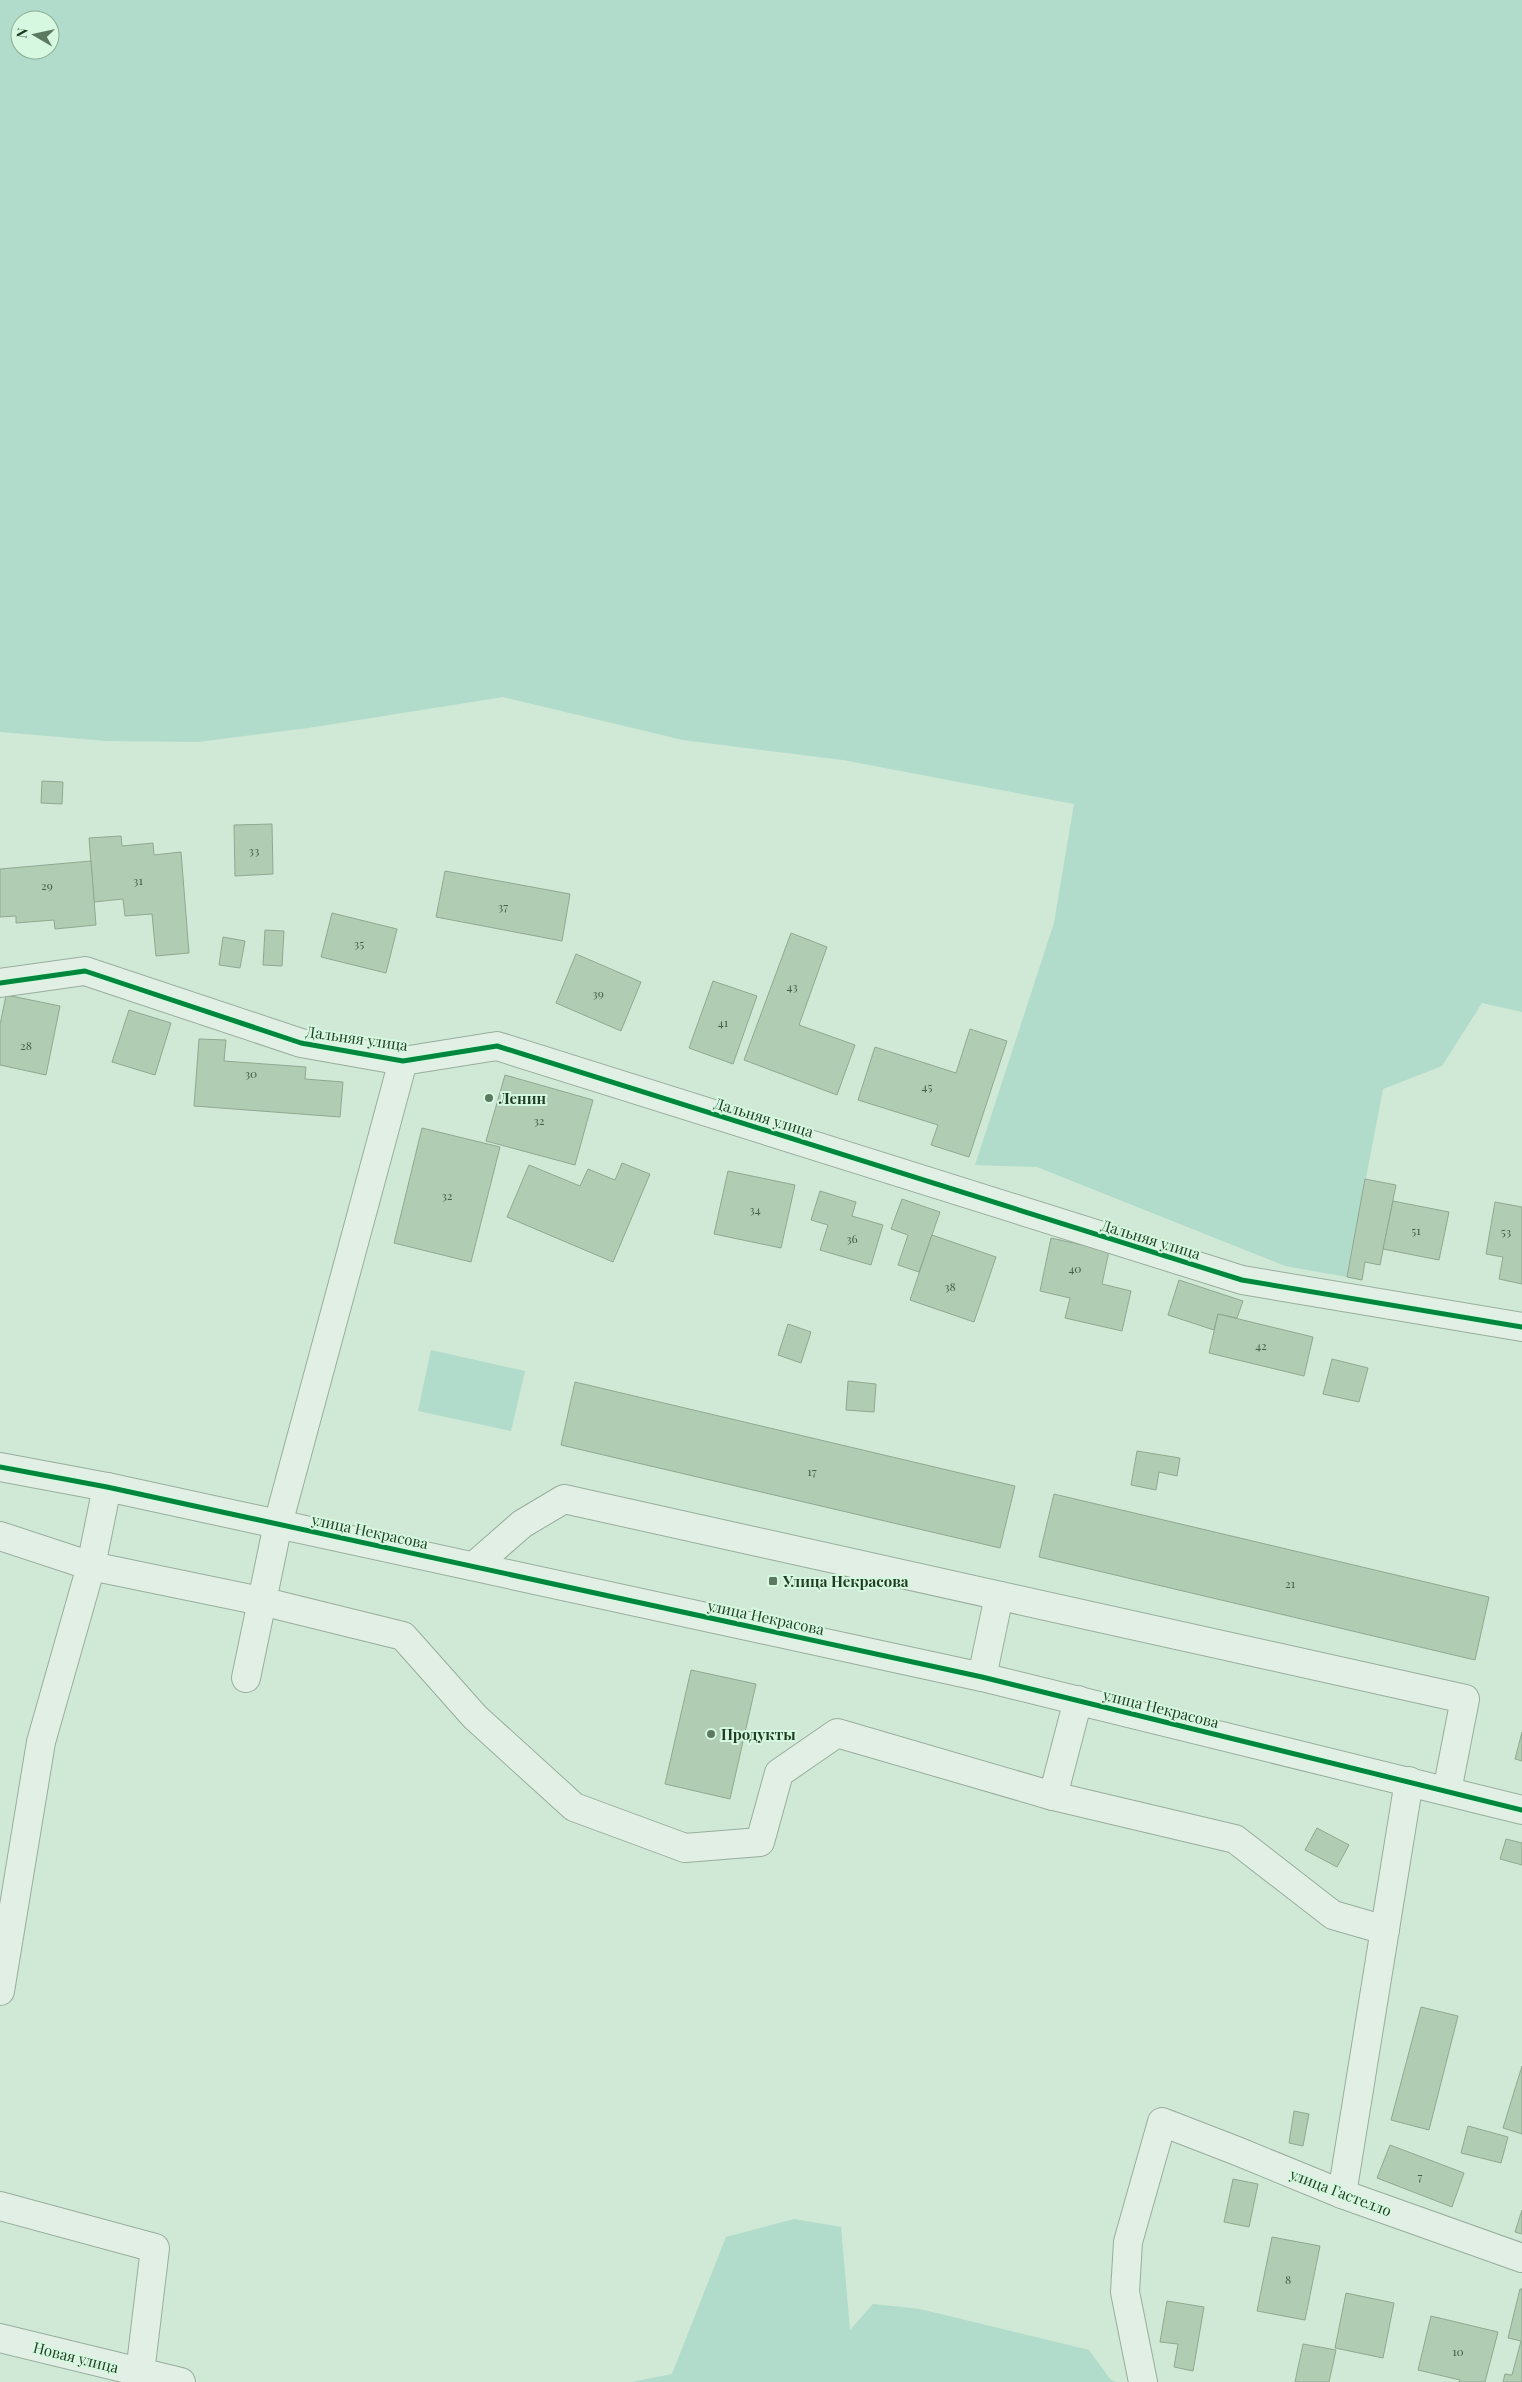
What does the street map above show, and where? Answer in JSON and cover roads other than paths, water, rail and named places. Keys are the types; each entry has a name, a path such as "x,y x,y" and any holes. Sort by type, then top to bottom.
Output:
{"street":[{"name":"Дальняя улица","path":"0,983 85,971 301,1043 403,1060 498,1046 1242,1280 1522,1327"},
{"path":"246,1678 278,1524 403,1060"},
{"name":"улица Некрасова","path":"0,1467 107,1486 982,1677 1522,1810"},
{"path":"0,1991 41,1742 91,1566 107,1486"},
{"path":"474,1566 522,1524 564,1499 1465,1699 1447,1791"},
{"path":"0,1536 91,1566 261,1602 403,1636 475,1718 574,1807 685,1848 760,1842 779,1773 837,1734 1053,1796 1235,1839 1333,1915 1385,1930"},
{"path":"982,1677 999,1596"},
{"path":"1053,1796 1078,1700"},
{"path":"1342,2194 1409,1781"},
{"name":"улица Гастелло","path":"1143,2382 1125,2292 1128,2242 1162,2122 1342,2194 1522,2258"},
{"path":"0,2206 155,2248 140,2373"},
{"name":"Новая улица","path":"0,2338 181,2382"}],"place":[{"name":"Ленин","path":"489,1098"},
{"name":"Улица Некрасова","path":"773,1581"},
{"name":"Продукты","path":"711,1734"}]}
